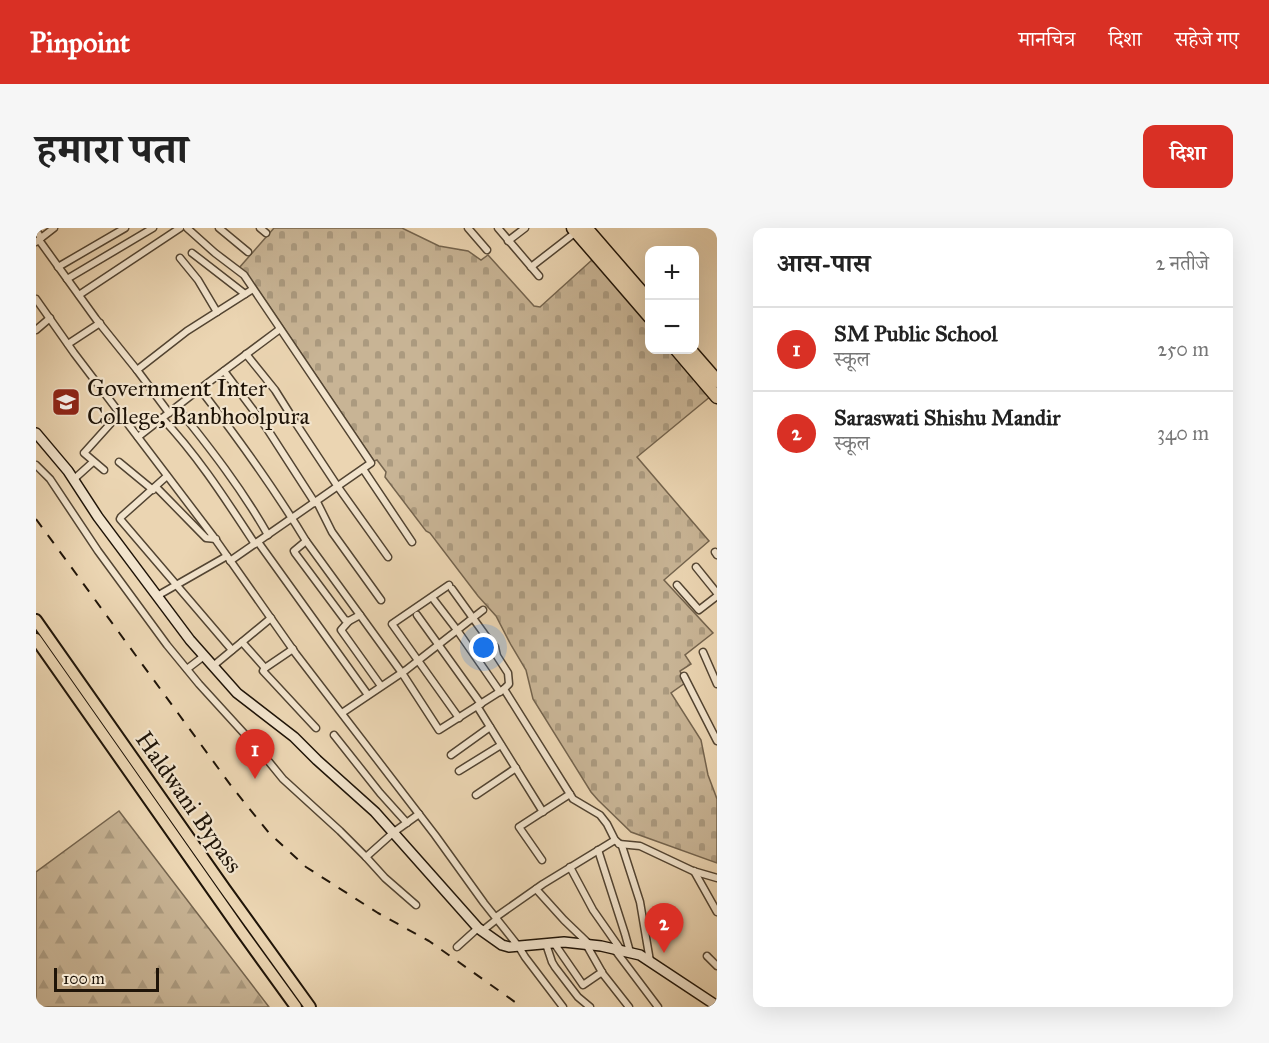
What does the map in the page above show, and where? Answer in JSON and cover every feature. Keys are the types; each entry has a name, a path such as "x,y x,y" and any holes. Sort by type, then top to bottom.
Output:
{"highway":[{"path":"578,229 648,300"},
{"path":"578,229 645,311"},
{"path":"680,354 717,397"},
{"path":"693,354 717,381"}],"main road":[{"name":"Haldwani Bypass","path":"36,620 310,1007"},
{"name":"Haldwani Bypass","path":"36,639 296,1007"}],"street":[{"path":"39,240 54,228"},
{"path":"58,267 125,228"},
{"path":"67,279 153,228"},
{"path":"79,295 180,228"},
{"path":"157,596 256,543 371,464 244,275 187,228"},
{"path":"219,228 248,252"},
{"path":"260,228 266,233"},
{"path":"468,228 487,250"},
{"path":"498,228 539,276"},
{"path":"508,241 525,228"},
{"path":"531,267 578,229"},
{"path":"36,230 39,240 58,267 169,413"},
{"path":"192,253 245,294"},
{"path":"180,258 198,280 217,312"},
{"path":"137,370 187,331 253,289"},
{"path":"36,299 216,539 293,649 563,1007"},
{"path":"36,330 50,318"},
{"path":"68,344 100,323"},
{"path":"138,437 280,329"},
{"path":"246,354 275,390 338,487 388,557"},
{"path":"224,371 266,427 316,502 333,532 381,600"},
{"path":"200,389 402,673 439,730 459,718 502,691 509,684 508,673 497,656 495,647 450,587 393,624 459,718"},
{"path":"177,407 213,451 254,510 268,535"},
{"path":"104,470 84,452 120,413"},
{"path":"162,418 212,478 256,543 368,695"},
{"path":"36,433 68,471 98,517 190,640 237,693 294,737 375,812 480,929 502,945 509,947 564,942 588,944 640,955 713,1005"},
{"path":"73,480 93,462"},
{"path":"119,462 154,488 206,538 216,539"},
{"path":"36,465 50,479 98,551 187,669 283,779 416,905"},
{"path":"363,469 412,542"},
{"path":"167,476 120,519 232,650"},
{"path":"306,541 295,549 295,553 345,620 349,621"},
{"path":"677,585 699,610 717,595 696,567"},
{"path":"434,600 502,691 573,800 600,815 622,846 640,902 650,961"},
{"path":"342,713 402,673 483,610"},
{"path":"360,615 349,621 341,630 381,686"},
{"path":"417,615 479,705 490,727 543,812"},
{"path":"213,666 271,618"},
{"path":"242,642 265,668 264,672 316,728"},
{"path":"265,668 293,649"},
{"path":"704,652 717,684"},
{"path":"187,669 204,656"},
{"path":"684,676 717,741"},
{"path":"451,755 490,727"},
{"path":"334,735 407,823"},
{"path":"459,771 501,745"},
{"path":"476,795 516,768"},
{"path":"542,860 519,827 570,794"},
{"path":"366,856 419,814"},
{"path":"457,947 536,889 598,850 617,842 640,846 693,871 717,878"},
{"path":"598,850 626,934 622,951"},
{"path":"570,867 593,910 658,1007"},
{"path":"693,871 717,912"},
{"path":"536,889 588,944 602,972 629,1007"},
{"path":"550,943 584,985 602,972"},
{"path":"550,943 552,962 555,967 578,997 590,1007"},
{"path":"707,956 717,966"}],"green space":[{"path":"274,228 402,228 439,246 468,251 481,260 488,255 534,306 540,307 593,259 645,319 645,354 674,354 711,396 637,457 709,541 664,580 713,633 685,655 691,664 680,671 685,683 671,693 701,740 708,775 717,799 717,863 631,832 591,792 533,699 526,670 496,616 385,477 386,472 377,460 374,461 247,274 239,268"},
{"path":"119,811 269,1007 36,1007 36,872"}],"railway":[{"path":"36,519 232,787 269,833 306,867 378,913 429,941 522,1007"}],"place":[{"name":"Government Inter College, Banbhoolpura","path":"66,402"},
{"name":"SM Public School","path":"255,779"},
{"name":"Saraswati Shishu Mandir","path":"664,953"}]}
